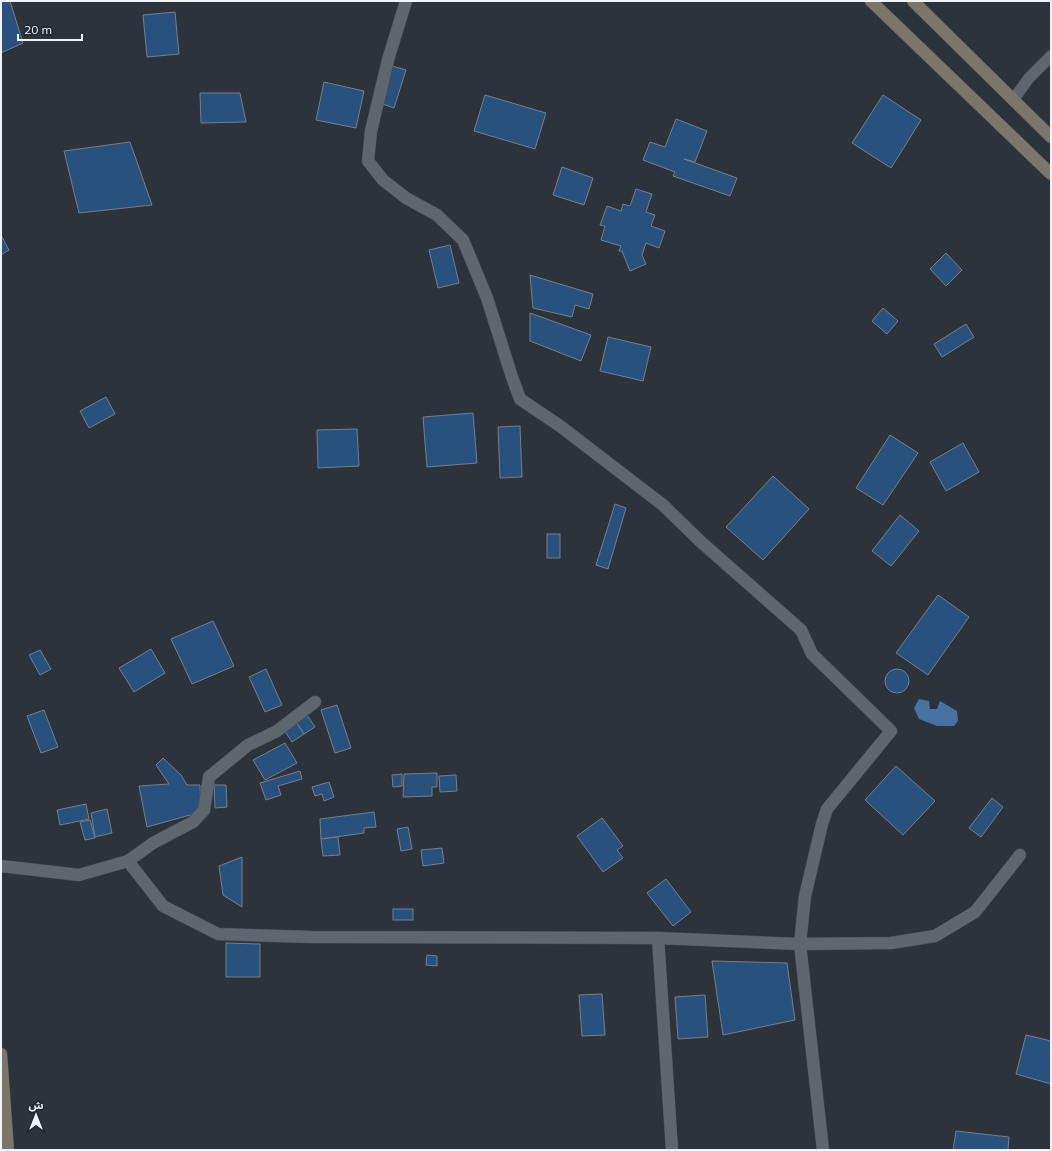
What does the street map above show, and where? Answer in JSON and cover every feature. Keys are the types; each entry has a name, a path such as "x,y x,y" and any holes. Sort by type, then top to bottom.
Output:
{"main road":[{"path":"871,1 1051,174"},
{"path":"913,1 1051,137"},
{"path":"1,1054 4,1140 8,1150"}],"street":[{"path":"406,1 388,60 371,131 368,161 383,180 406,198 437,215 463,240 487,298 520,399 560,426 663,505 701,542 801,630 812,654 890,731 827,809 805,896 800,944 823,1150"},
{"path":"1,866 79,875 128,861 153,843 194,822 204,810 209,777 248,745 277,731 316,702"},
{"path":"128,861 163,906 218,934 320,937 658,938 800,944 891,943 935,936 975,912 1020,855"},
{"path":"658,938 672,1150"}],"lane":[{"path":"1013,100 1029,78 1051,56"}],"water":[{"path":"919,699 929,701 930,709 937,709 940,701 957,711 958,721 954,726 937,726 919,719 914,708"}],"building":[{"path":"1,1 10,1 23,43 1,53"},
{"path":"175,12 179,54 147,57 143,15"},
{"path":"392,66 406,70 394,108 380,103"},
{"path":"324,82 364,91 356,128 316,120"},
{"path":"200,93 240,93 246,122 201,123"},
{"path":"485,95 546,113 535,149 474,131"},
{"path":"883,95 921,120 891,168 852,143"},
{"path":"676,119 707,131 695,162 684,159 737,178 730,196 673,176 675,172 643,160 650,142 665,147"},
{"path":"130,142 152,205 79,213 64,151"},
{"path":"562,167 593,178 584,205 553,195"},
{"path":"636,189 652,194 646,212 655,215 651,226 665,231 659,248 646,243 642,255 646,264 630,271 622,251 619,251 621,246 601,240 605,226 600,225 607,206 621,211 623,204 630,206"},
{"path":"1,235 9,250 1,255"},
{"path":"450,245 459,283 438,288 429,250"},
{"path":"946,253 962,270 946,286 930,269"},
{"path":"530,275 593,294 589,309 575,305 572,317 533,308"},
{"path":"883,308 898,321 887,334 872,321"},
{"path":"530,313 591,335 581,361 530,341"},
{"path":"966,324 974,337 942,357 934,344"},
{"path":"608,337 651,347 643,381 600,371"},
{"path":"106,397 115,414 89,428 80,411"},
{"path":"473,413 477,463 427,467 423,417"},
{"path":"520,426 522,477 500,478 498,427"},
{"path":"357,429 359,466 318,468 317,430"},
{"path":"890,435 918,453 883,505 856,488"},
{"path":"963,443 979,472 946,491 930,462"},
{"path":"773,476 809,509 763,560 726,527"},
{"path":"615,504 626,508 608,569 596,565"},
{"path":"900,515 919,531 891,566 872,551"},
{"path":"547,534 560,534 560,558 547,558"},
{"path":"938,595 969,617 928,675 896,653"},
{"path":"213,621 234,666 192,684 171,639"},
{"path":"151,649 165,673 134,692 119,668"},
{"path":"40,650 51,669 40,675 29,655"},
{"path":"266,669 282,705 265,712 249,677"},
{"path":"897,669 906,672 909,681 906,690 897,693 888,690 885,681 888,672"},
{"path":"337,705 351,748 335,753 321,710"},
{"path":"44,710 58,747 41,753 27,716"},
{"path":"307,715 315,727 304,734 296,722"},
{"path":"296,722 304,734 292,742 284,730"},
{"path":"285,743 297,763 265,780 253,760"},
{"path":"163,758 181,775 187,785 200,785 201,812 147,827 139,786 169,784 156,765"},
{"path":"896,766 935,801 903,835 865,800"},
{"path":"300,771 302,779 278,786 281,795 266,800 260,783"},
{"path":"437,773 437,787 432,787 432,796 403,797 404,774"},
{"path":"402,774 402,786 393,787 392,775"},
{"path":"456,775 457,791 440,792 439,776"},
{"path":"329,782 334,797 324,801 322,794 315,796 312,787"},
{"path":"214,785 226,785 227,807 215,808"},
{"path":"992,798 1003,807 981,837 969,828"},
{"path":"86,804 89,819 60,825 57,810"},
{"path":"107,809 112,833 95,837 91,813"},
{"path":"374,812 376,827 364,828 364,833 321,839 320,819"},
{"path":"602,818 623,846 617,850 623,858 603,872 577,836"},
{"path":"90,820 95,838 85,840 80,822"},
{"path":"408,827 412,849 401,851 397,829"},
{"path":"338,837 340,855 323,856 321,839"},
{"path":"442,848 444,863 423,866 421,850"},
{"path":"242,857 242,907 223,895 219,866"},
{"path":"666,879 691,912 673,926 647,893"},
{"path":"393,909 413,909 413,920 393,920"},
{"path":"226,943 260,944 260,977 226,977"},
{"path":"427,955 437,956 437,966 426,965"},
{"path":"712,961 787,963 795,1020 723,1035"},
{"path":"602,994 605,1035 582,1036 579,995"},
{"path":"705,995 708,1037 678,1039 675,997"},
{"path":"1026,1035 1051,1041 1051,1084 1016,1074"},
{"path":"956,1131 1009,1137 1008,1150 953,1150"}]}
